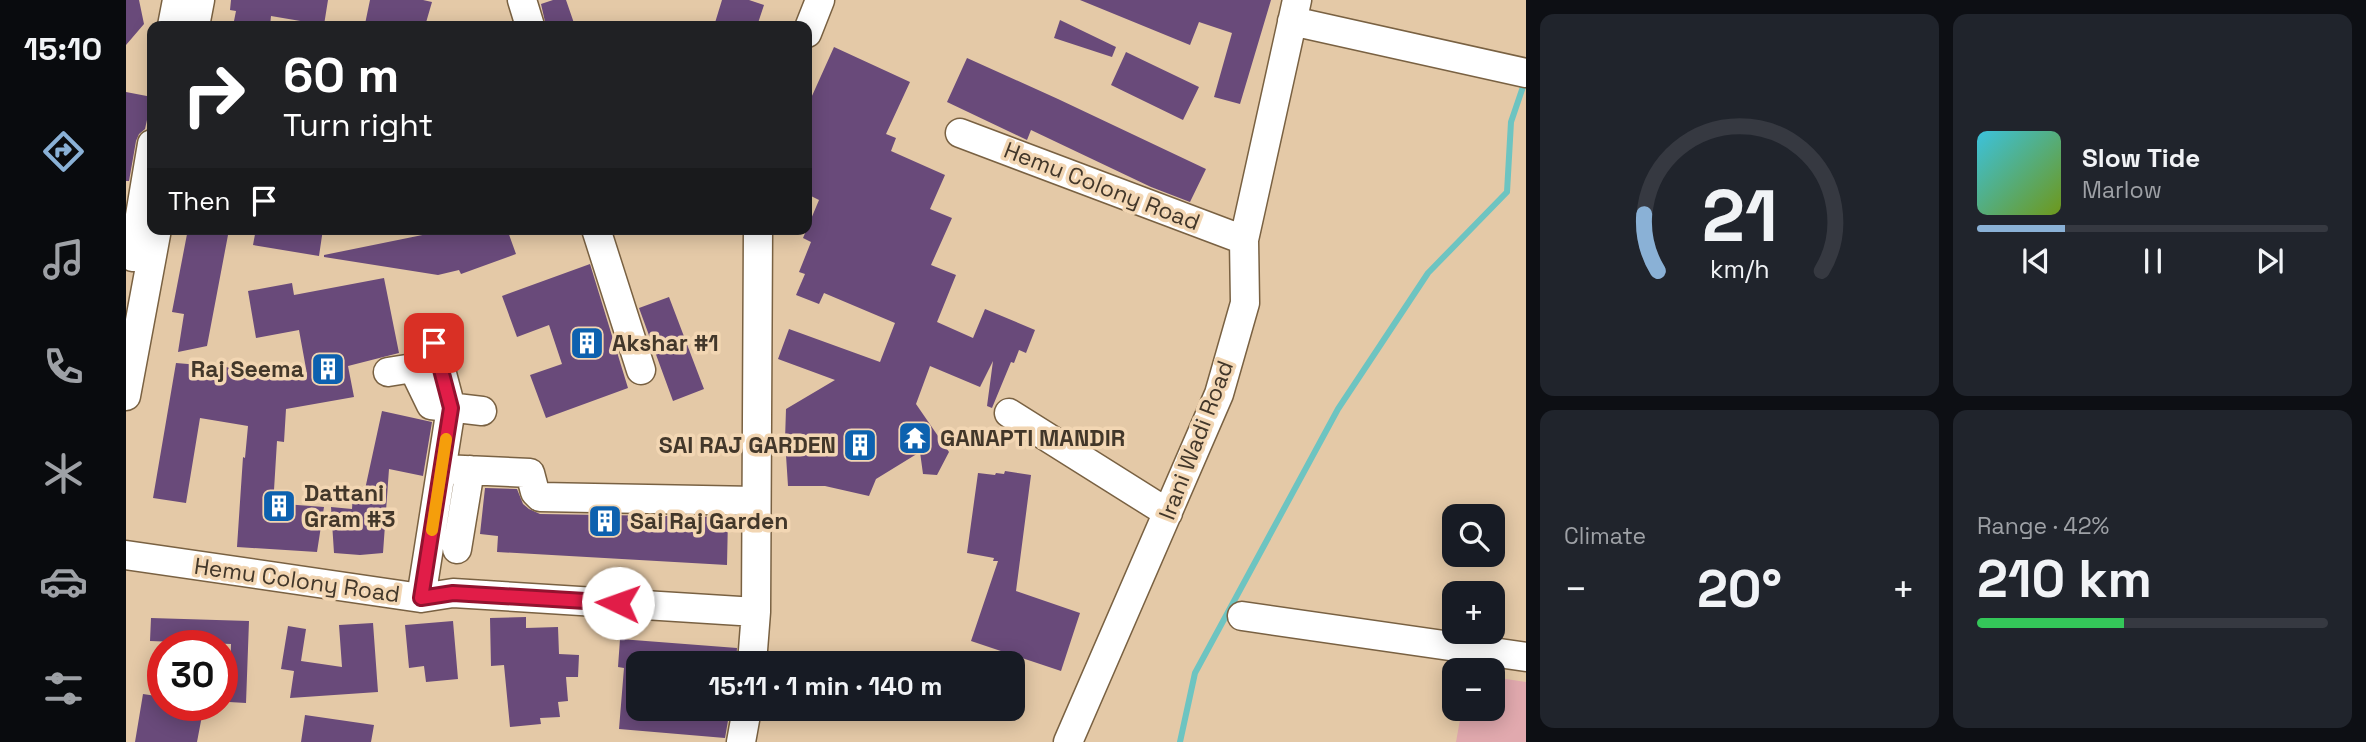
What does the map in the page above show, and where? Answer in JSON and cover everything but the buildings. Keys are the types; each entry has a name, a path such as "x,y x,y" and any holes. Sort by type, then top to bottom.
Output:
{"street":[{"path":"173,21 177,0"},
{"path":"196,21 200,0"},
{"path":"522,0 528,21"},
{"path":"812,21 820,0"},
{"path":"1294,10 1515,71"},
{"name":"Irani Wadi Road","path":"1068,742 1219,394 1245,303 1244,240 1294,10"},
{"name":"Hemu Colony Road","path":"960,133 1244,240"},
{"path":"126,301 147,174"},
{"path":"126,396 156,235"},
{"path":"598,235 641,370"},
{"path":"752,651 756,612 758,235"},
{"path":"421,598 451,408 434,343"},
{"path":"388,372 412,368 431,405 482,411"},
{"path":"1009,413 1168,513"},
{"path":"442,469 530,473 535,492 540,497 756,501"},
{"path":"457,549 470,470"},
{"name":"Hemu Colony Road","path":"126,555 421,598 453,593 756,612"},
{"path":"1242,616 1526,657"},
{"path":"741,742 745,721"}],"shaded area":[{"path":"1505,679 1526,682 1526,742 1456,742 1460,721 1505,721"}],"waterway":[{"path":"1180,742 1195,673 1338,409 1428,273 1507,192 1511,122 1525,81"}],"slow traffic":[{"path":"432,530 446,439"}],"place":[{"name":"Akshar #1","path":"587,343"},
{"name":"Raj Seema","path":"328,369"},
{"name":"GANAPTI MANDIR","path":"915,438"},
{"name":"SAI RAJ GARDEN","path":"860,445"},
{"name":"Dattani Gram #3","path":"279,506"},
{"name":"Sai Raj Garden","path":"605,521"}],"route":[{"path":"434,343 451,408 421,598 453,593 618,603"}]}
